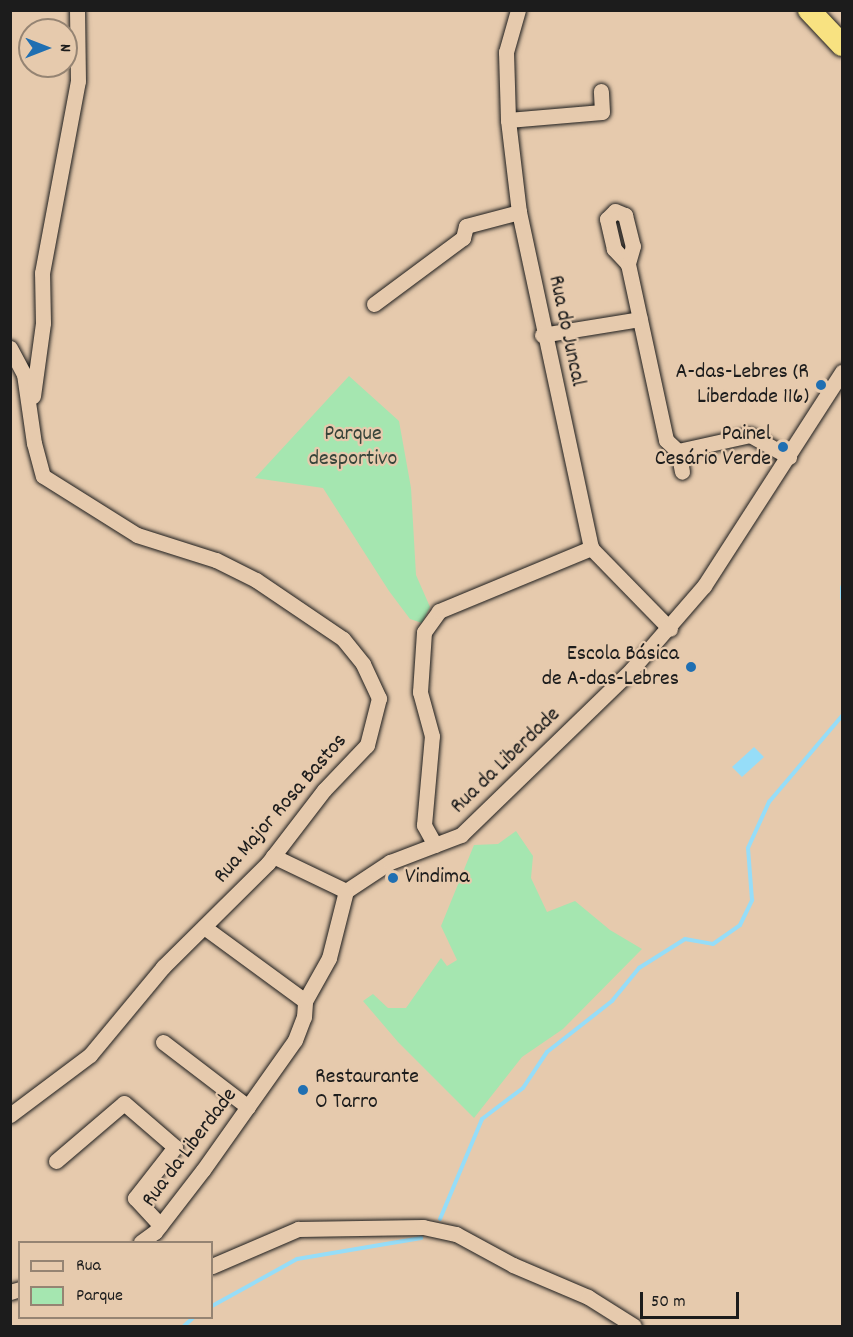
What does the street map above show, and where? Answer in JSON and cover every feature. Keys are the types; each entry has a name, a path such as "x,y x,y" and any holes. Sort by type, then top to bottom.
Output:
{"highway":[{"path":"809,10 843,45"}],"street":[{"path":"30,410 43,322 42,273 77,92 77,10"},
{"name":"Rua do Juncal","path":"518,10 506,52 508,120 519,212 542,335 591,548"},
{"path":"508,120 603,119 601,92"},
{"path":"374,304 463,238 466,226 519,212"},
{"path":"628,264 666,440 678,451 682,472"},
{"path":"542,335 640,319"},
{"name":"Rua Major Rosa Bastos","path":"10,348 24,374 43,476 137,535 216,560 256,580 343,639 363,664 379,698 367,745 324,790 273,856 155,976 90,1055 10,1115"},
{"name":"Rua da Liberdade","path":"142,1241 160,1225 295,1040 304,1017 305,1001 329,958 346,891 390,862 461,835 669,629 737,539 843,372"},
{"path":"678,451 750,435 789,458"},
{"path":"435,845 424,825 432,736 420,692 424,632 439,611 591,548 669,629"},
{"path":"273,856 346,891"},
{"path":"204,927 305,1001"},
{"path":"163,1042 248,1107"},
{"path":"56,1161 124,1103 175,1147 135,1198 160,1225"},
{"path":"213,1266 298,1229 423,1227 456,1234 513,1265 588,1297 634,1326"}],"green space":[{"name":"Parque desportivo","path":"349,376 399,421 411,488 416,575 430,607 422,623 410,619 389,591 323,488 255,478"},
{"path":"516,831 533,856 531,878 547,912 575,901 610,930 642,949 563,1029 522,1057 474,1118 398,1042 363,1001 373,994 388,1008 406,1008 441,958 447,966 457,960 441,926 474,845 498,844"}],"water":[{"path":"754,747 764,757 742,777 732,767"}],"waterway":[{"path":"842,587 842,598"},
{"path":"440,1219 482,1119 523,1088 547,1052 612,1001 639,968 685,939 713,944 740,925 752,900 748,848 769,802 842,716"},
{"path":"213,1305 297,1259 421,1238"},
{"path":"184,1326 192,1319"}],"place":[{"name":"A-das-Lebres (R Liberdade 116)","path":"821,385"},
{"name":"Painel Cesário Verde","path":"783,447"},
{"name":"Escola Básica de A-das-Lebres","path":"691,667"},
{"name":"Vindima","path":"393,878"},
{"name":"Restaurante O Tarro","path":"303,1090"}]}
